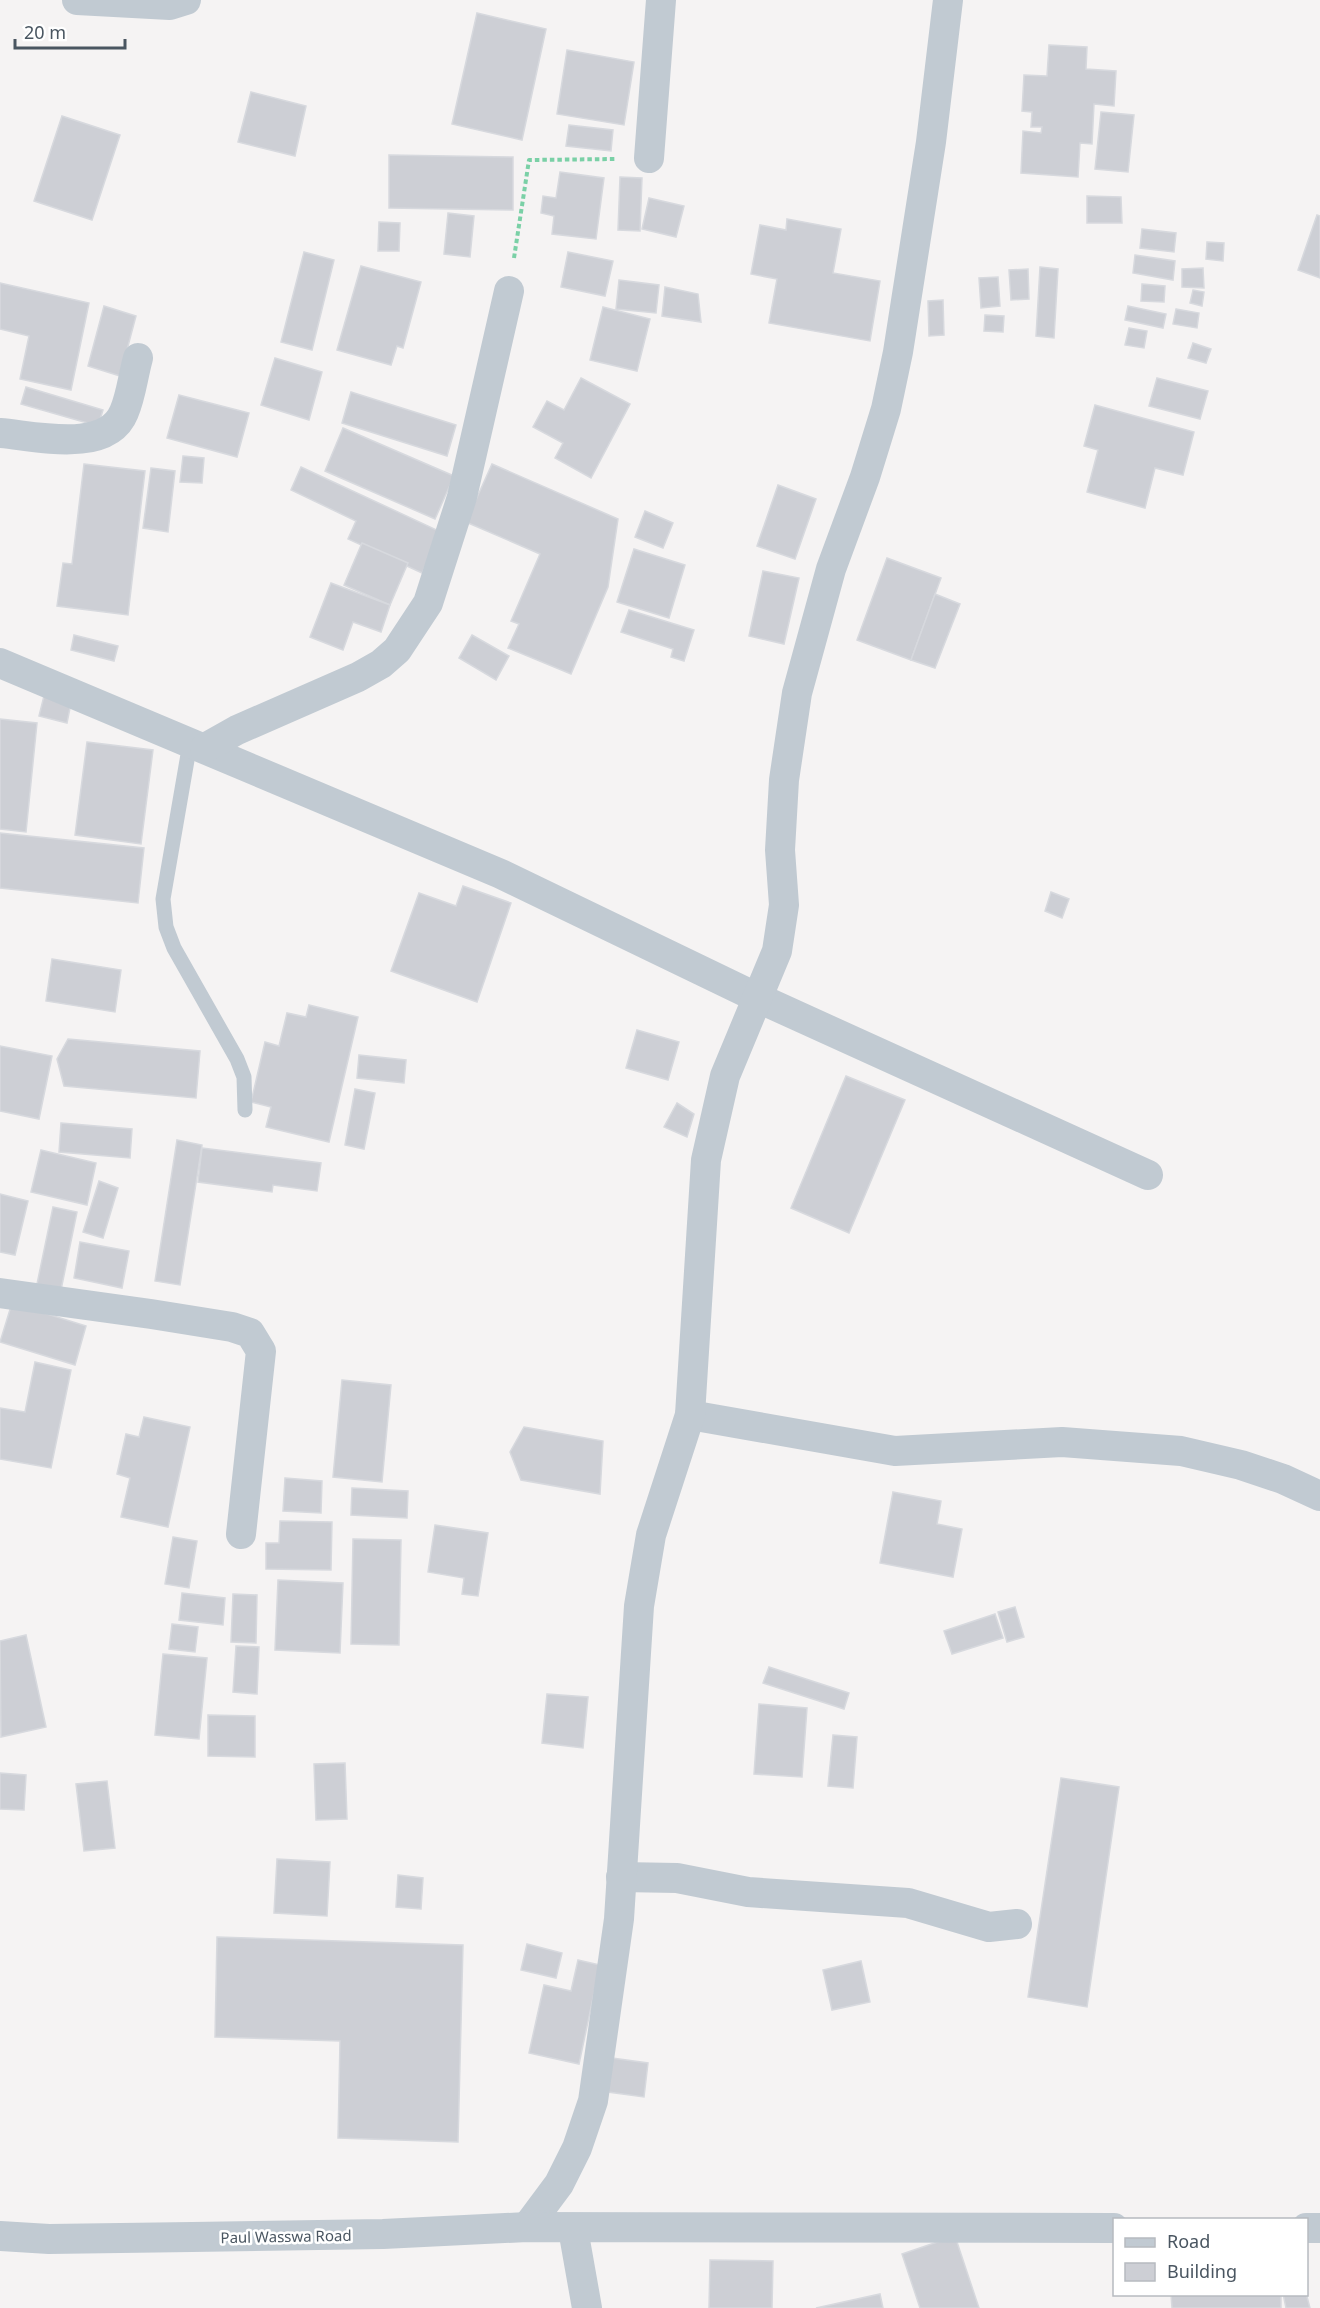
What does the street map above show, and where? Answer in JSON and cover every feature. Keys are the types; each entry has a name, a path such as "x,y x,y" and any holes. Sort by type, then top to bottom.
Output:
{"street":[{"path":"77,0 170,5 186,0"},
{"path":"649,158 662,0"},
{"path":"527,2227 559,2184 577,2148 593,2101 610,1989 621,1877 639,1606 651,1535 690,1415 706,1160 725,1076 777,951 784,905 780,850 784,780 797,693 831,569 865,477 886,409 898,352 931,142 948,0"},
{"path":"197,745 358,677 381,664 397,650 428,603 462,497 508,291"},
{"path":"0,433 96,438 109,433 124,413 138,358"},
{"path":"0,663 501,874 758,998 1148,1175"},
{"path":"0,1293 186,1320 250,1333 261,1351 241,1534"},
{"path":"690,1415 895,1451 938,1451 1062,1442 1180,1452 1240,1465 1283,1479 1320,1496"},
{"path":"621,1877 677,1878 748,1892 908,1903 989,1927 1017,1924"},
{"name":"Paul Wasswa Road","path":"0,2236 49,2239 383,2234 527,2227 573,2229 1113,2228"},
{"path":"573,2229 587,2308"}],"lane":[{"path":"197,745 163,899 166,927 174,948 237,1059 244,1077 245,1110"}],"path":[{"path":"508,291 529,160 649,158"}],"building":[{"path":"477,13 546,29 522,140 452,124"},
{"path":"1049,45 1087,47 1086,69 1116,71 1114,106 1094,104 1092,144 1080,143 1078,177 1021,173 1023,131 1041,133 1042,127 1031,127 1032,112 1022,111 1024,75 1047,76"},
{"path":"567,50 634,62 624,125 557,114"},
{"path":"251,92 306,106 295,156 238,142"},
{"path":"1101,112 1134,115 1128,172 1095,169"},
{"path":"62,116 120,135 92,220 34,201"},
{"path":"569,125 613,130 611,151 566,146"},
{"path":"389,155 513,157 513,210 389,208"},
{"path":"560,172 604,178 596,239 552,234 554,216 541,213 543,196 556,198"},
{"path":"620,177 642,178 640,231 618,230"},
{"path":"1087,196 1121,197 1122,223 1087,223"},
{"path":"649,198 684,206 676,237 642,229"},
{"path":"448,213 474,216 470,257 444,254"},
{"path":"1317,215 1320,216 1320,278 1298,270"},
{"path":"787,219 841,229 833,273 880,281 870,341 769,323 777,279 751,274 760,225 786,230"},
{"path":"379,222 400,223 399,251 378,251"},
{"path":"1142,229 1176,233 1174,252 1140,248"},
{"path":"1207,242 1224,243 1223,261 1206,259"},
{"path":"304,252 334,260 312,350 281,342"},
{"path":"568,252 613,261 605,296 561,287"},
{"path":"1135,255 1175,261 1173,280 1133,273"},
{"path":"361,266 421,282 403,348 397,346 391,365 337,350"},
{"path":"1040,267 1058,269 1054,338 1036,336"},
{"path":"1203,268 1204,288 1182,287 1182,269"},
{"path":"1028,269 1029,299 1011,300 1009,270"},
{"path":"998,277 1000,306 981,308 979,278"},
{"path":"619,280 659,285 656,313 616,309"},
{"path":"0,283 89,303 71,390 20,379 29,336 0,329"},
{"path":"1142,284 1165,286 1164,302 1141,301"},
{"path":"665,287 698,294 701,322 662,316"},
{"path":"1193,290 1204,292 1202,306 1190,303"},
{"path":"943,300 944,335 929,336 928,301"},
{"path":"104,306 136,316 120,376 88,366"},
{"path":"1128,306 1166,314 1163,328 1125,320"},
{"path":"603,307 650,319 637,371 590,360"},
{"path":"1176,309 1199,313 1197,328 1173,324"},
{"path":"985,315 1004,316 1003,332 984,331"},
{"path":"1129,328 1147,331 1144,348 1125,345"},
{"path":"1193,343 1211,349 1206,363 1188,358"},
{"path":"275,358 322,372 309,420 261,405"},
{"path":"581,378 630,404 591,478 555,458 563,443 533,427 547,401 564,410"},
{"path":"1157,378 1208,391 1200,419 1149,406"},
{"path":"26,387 103,410 98,426 21,404"},
{"path":"351,392 456,425 447,456 342,423"},
{"path":"179,395 249,413 237,457 167,438"},
{"path":"1095,405 1194,432 1183,475 1155,468 1145,508 1087,492 1098,450 1084,446"},
{"path":"343,428 454,476 435,519 325,471"},
{"path":"183,456 204,458 202,483 180,482"},
{"path":"84,464 145,471 128,615 57,606 63,563 72,564"},
{"path":"492,464 618,519 608,587 571,674 508,648 519,624 511,621 540,554 466,522"},
{"path":"301,467 441,532 422,573 348,539 356,521 291,490"},
{"path":"151,468 175,471 168,532 143,528"},
{"path":"778,485 816,499 795,559 757,546"},
{"path":"645,511 673,523 663,548 635,537"},
{"path":"362,543 408,563 390,605 344,585"},
{"path":"634,549 685,565 669,618 617,602"},
{"path":"887,558 941,578 911,660 857,640"},
{"path":"763,571 799,578 784,644 749,636"},
{"path":"331,583 390,605 381,632 353,622 343,650 310,637"},
{"path":"935,594 960,604 935,668 911,660"},
{"path":"629,610 694,630 684,661 671,657 673,649 621,632"},
{"path":"74,635 118,646 114,661 71,650"},
{"path":"472,635 509,656 496,680 459,658"},
{"path":"44,696 71,703 67,723 39,716"},
{"path":"0,719 37,723 26,832 0,829"},
{"path":"87,742 153,750 141,844 75,835"},
{"path":"0,833 144,848 138,903 0,888"},
{"path":"463,886 511,903 477,1002 391,971 419,893 456,906"},
{"path":"1051,892 1069,899 1062,918 1045,911"},
{"path":"52,959 121,970 115,1012 46,1001"},
{"path":"309,1005 358,1017 329,1142 266,1127 271,1107 251,1102 265,1042 279,1046 287,1013 306,1017"},
{"path":"637,1030 679,1042 668,1080 626,1068"},
{"path":"68,1039 200,1051 196,1098 64,1086 57,1059"},
{"path":"0,1046 52,1056 39,1119 0,1111"},
{"path":"359,1055 406,1060 404,1083 357,1078"},
{"path":"846,1076 905,1100 849,1233 791,1208"},
{"path":"355,1089 375,1093 364,1149 345,1145"},
{"path":"677,1103 694,1114 687,1137 664,1127"},
{"path":"61,1123 132,1129 130,1158 59,1152"},
{"path":"177,1140 202,1145 180,1285 155,1281"},
{"path":"202,1148 321,1163 317,1191 273,1185 272,1192 198,1182"},
{"path":"41,1150 96,1163 87,1205 31,1192"},
{"path":"99,1181 118,1188 103,1238 83,1232"},
{"path":"0,1194 28,1201 15,1255 0,1252"},
{"path":"53,1207 77,1212 61,1290 37,1284"},
{"path":"80,1242 129,1251 122,1288 74,1278"},
{"path":"12,1303 86,1326 75,1365 0,1342"},
{"path":"35,1362 71,1370 51,1468 0,1459 0,1408 25,1412"},
{"path":"342,1380 391,1385 382,1482 333,1477"},
{"path":"144,1417 190,1427 168,1527 121,1517 130,1478 117,1474 126,1434 139,1437"},
{"path":"524,1427 603,1441 600,1494 521,1480 510,1452"},
{"path":"285,1478 322,1481 321,1513 283,1511"},
{"path":"352,1488 408,1491 407,1518 351,1515"},
{"path":"893,1492 941,1501 937,1524 962,1529 953,1577 880,1563"},
{"path":"280,1521 332,1522 331,1570 266,1569 266,1543 279,1543"},
{"path":"435,1525 488,1533 478,1596 462,1594 464,1578 428,1572"},
{"path":"173,1537 197,1541 189,1588 165,1584"},
{"path":"353,1539 401,1540 399,1645 351,1644"},
{"path":"278,1580 343,1583 340,1653 275,1650"},
{"path":"182,1593 225,1598 223,1625 179,1620"},
{"path":"233,1594 257,1595 256,1643 231,1642"},
{"path":"1015,1607 1024,1637 1007,1642 998,1612"},
{"path":"995,1614 1003,1638 952,1654 944,1631"},
{"path":"172,1624 198,1627 195,1652 169,1649"},
{"path":"26,1635 46,1727 1,1737 0,1641"},
{"path":"236,1646 259,1647 257,1694 233,1692"},
{"path":"163,1654 207,1658 199,1739 155,1735"},
{"path":"769,1667 849,1693 844,1709 763,1683"},
{"path":"547,1694 588,1697 583,1748 542,1743"},
{"path":"759,1704 807,1708 802,1777 754,1774"},
{"path":"208,1715 255,1716 255,1757 208,1756"},
{"path":"833,1735 857,1737 853,1788 828,1786"},
{"path":"345,1763 347,1819 316,1820 314,1764"},
{"path":"0,1773 26,1775 24,1810 0,1809"},
{"path":"1061,1778 1119,1787 1087,2007 1028,1997"},
{"path":"107,1781 115,1848 84,1851 76,1784"},
{"path":"277,1859 330,1862 327,1916 274,1913"},
{"path":"398,1875 423,1878 421,1909 396,1907"},
{"path":"217,1937 463,1945 458,2142 338,2138 340,2041 215,2037"},
{"path":"527,1944 562,1953 556,1978 521,1970"},
{"path":"578,1960 600,1965 579,2064 529,2053 544,1985 571,1991"},
{"path":"861,1961 870,2002 832,2010 823,1970"},
{"path":"612,2058 648,2063 644,2097 608,2092"},
{"path":"955,2236 979,2308 920,2308 902,2254"},
{"path":"710,2260 773,2261 772,2308 709,2308"},
{"path":"880,2294 883,2308 816,2308"},
{"path":"1171,2296 1281,2296 1281,2308 1172,2308"},
{"path":"1283,2296 1307,2296 1310,2308 1286,2308"}]}
